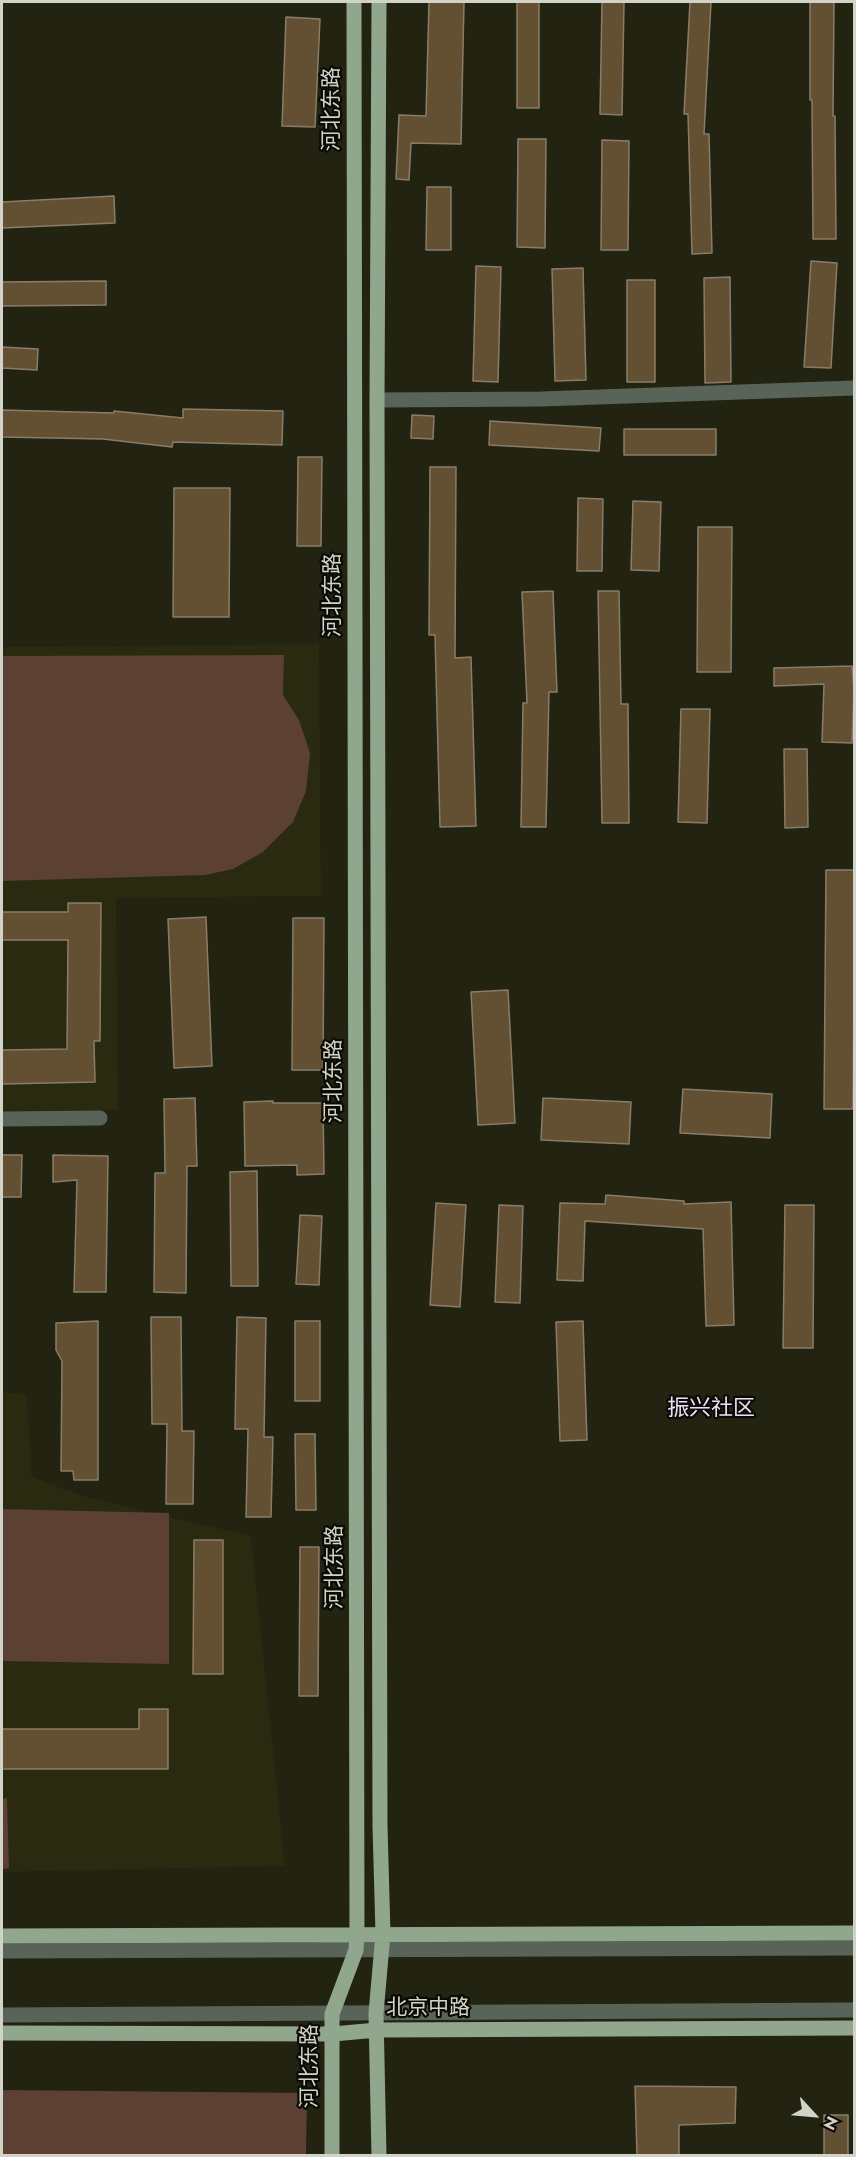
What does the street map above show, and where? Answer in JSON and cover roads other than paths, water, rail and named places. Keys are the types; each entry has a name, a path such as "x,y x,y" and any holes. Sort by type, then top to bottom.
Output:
{"main road":[{"name":"河北东路","path":"332,2156 332,2014 356,1950 357,1934 354,2"},
{"path":"379,2 377,400 382,1941 376,2013 379,2156"},
{"path":"2,1936 357,1934 382,1941 471,1935 855,1933"},
{"name":"北京中路","path":"2,2033 333,2034 377,2030 855,2028"}],"street":[{"path":"377,400 542,399 855,388"},
{"path":"2,1119 100,1118"},
{"path":"2,1952 356,1950 382,1941 855,1948"},
{"path":"2,2014 855,2010"}],"district":[{"name":"振兴社区","path":"711,1410"}]}
